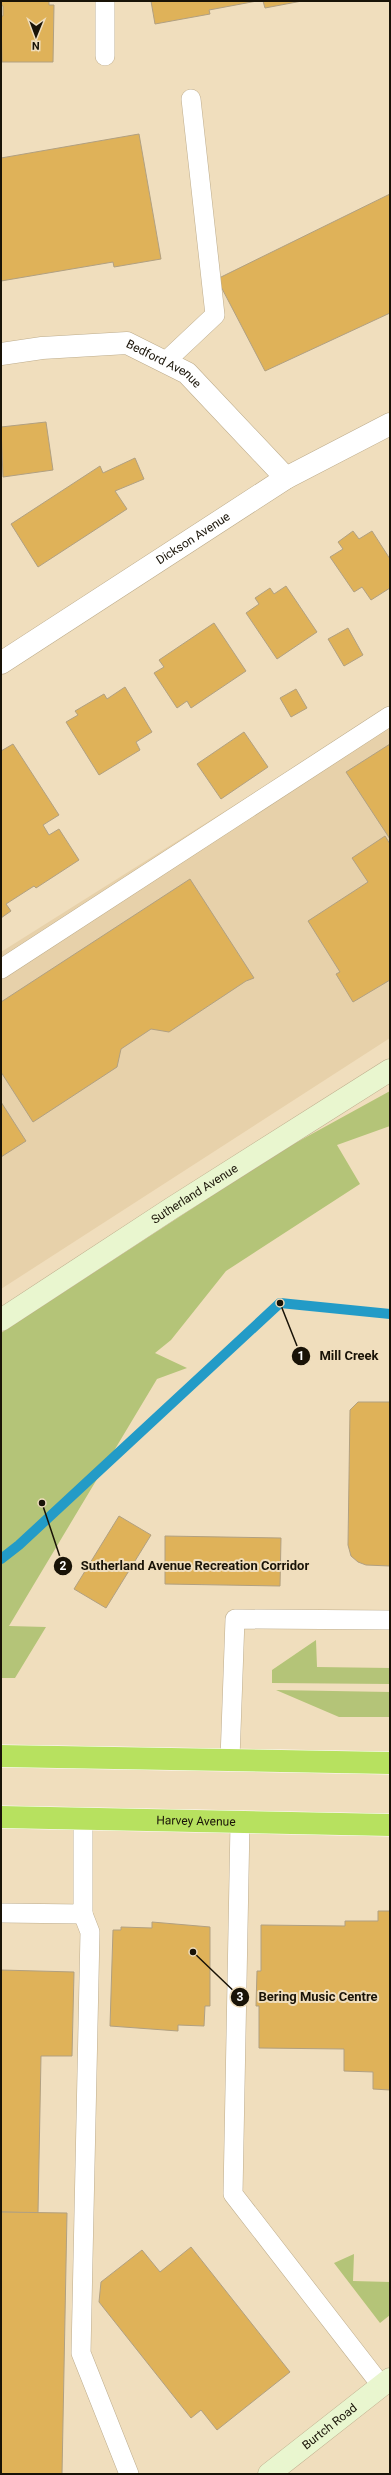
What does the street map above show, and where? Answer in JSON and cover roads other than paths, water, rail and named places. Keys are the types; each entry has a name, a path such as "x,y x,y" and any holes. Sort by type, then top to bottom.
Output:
{"highway":[{"path":"1,1756 390,1763"},
{"name":"Harvey Avenue","path":"1,1817 390,1825"}],"street":[{"name":"Bedford Avenue","path":"1,354 42,348 127,343 187,373 286,478"},
{"name":"Dickson Avenue","path":"1,663 286,478 390,424"},
{"name":"Sutherland Avenue","path":"1,1320 172,1208 390,1070"},
{"name":"Burtch Road","path":"281,2471 386,2382"}],"lane":[{"path":"105,1 105,56"},
{"path":"165,362 215,315 191,99"},
{"path":"1,969 390,716"},
{"path":"230,1759 235,1620 390,1620"},
{"path":"83,1819 84,1914 90,1932 81,2354 129,2474"},
{"path":"240,1823 233,2194 386,2382"},
{"path":"1,1913 84,1914"}],"waterway":[{"path":"1,1559 19,1545 280,1303 390,1314"}],"place":[{"name":"Mill Creek","path":"280,1303"},
{"name":"Sutherland Avenue Recreation Corridor","path":"42,1503"},
{"name":"Bering Music Centre","path":"193,1952"}]}
